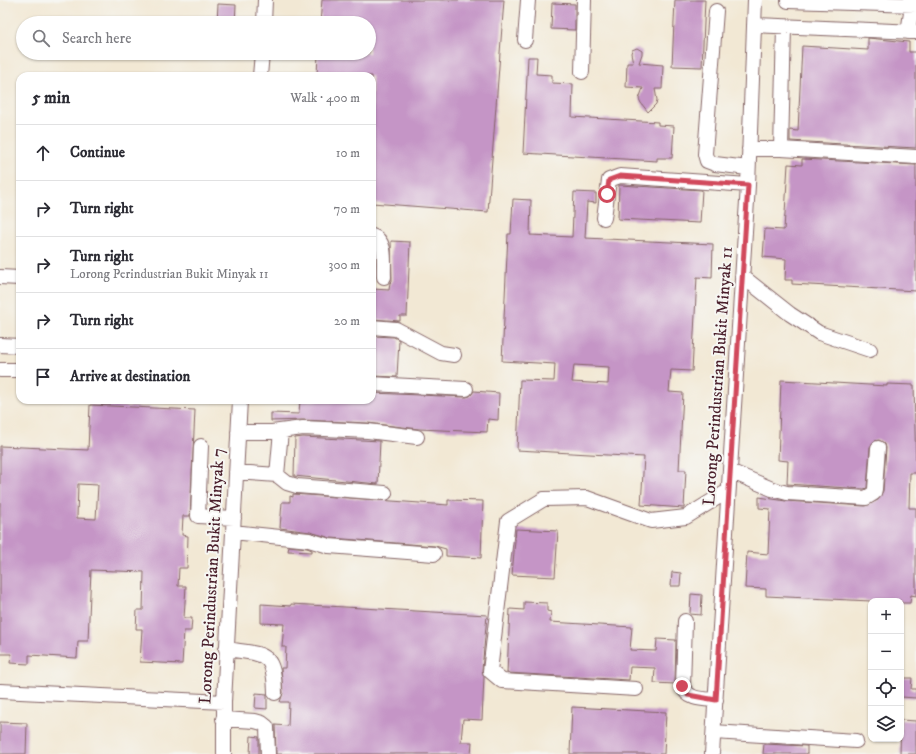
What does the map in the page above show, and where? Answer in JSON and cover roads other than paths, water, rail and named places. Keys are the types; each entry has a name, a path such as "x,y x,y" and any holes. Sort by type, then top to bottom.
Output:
{"street":[{"path":"264,16 265,0"},
{"path":"525,40 528,0"},
{"path":"582,72 584,0"},
{"name":"Lorong Perindustrian Bukit Minyak 11","path":"712,754 748,185 755,0"},
{"path":"754,25 912,32 914,3 788,1"},
{"path":"716,11 705,154 708,161 715,164 748,168"},
{"path":"781,149 784,27"},
{"path":"260,72 261,60"},
{"path":"749,149 781,149 916,157"},
{"path":"604,218 609,180 620,176 748,185"},
{"path":"376,237 379,238 383,244 384,277"},
{"path":"742,276 790,314 819,333 870,350"},
{"path":"0,277 16,278"},
{"path":"376,327 396,328 441,353 454,355"},
{"path":"0,345 16,346"},
{"path":"0,370 16,370"},
{"path":"376,384 466,389"},
{"name":"Lorong Perindustrian Bukit Minyak 7","path":"224,754 223,719 226,649 240,404"},
{"path":"238,432 281,431 303,428 368,430 417,437"},
{"path":"277,475 281,431"},
{"path":"201,446 198,516 234,518"},
{"path":"730,470 772,489 787,493 866,498 874,493 875,489 878,448"},
{"path":"236,472 277,475 286,483 296,486 385,493"},
{"path":"636,689 502,681 490,671 508,521 544,499 587,498 651,520 686,517 728,491"},
{"path":"233,532 309,540 329,546 434,554"},
{"path":"685,621 682,686 688,695 697,698 716,700"},
{"path":"226,649 260,655 270,661 274,672 275,693"},
{"path":"0,691 224,702"},
{"path":"223,719 262,723 267,727 268,754"},
{"path":"714,732 856,741"}]}
